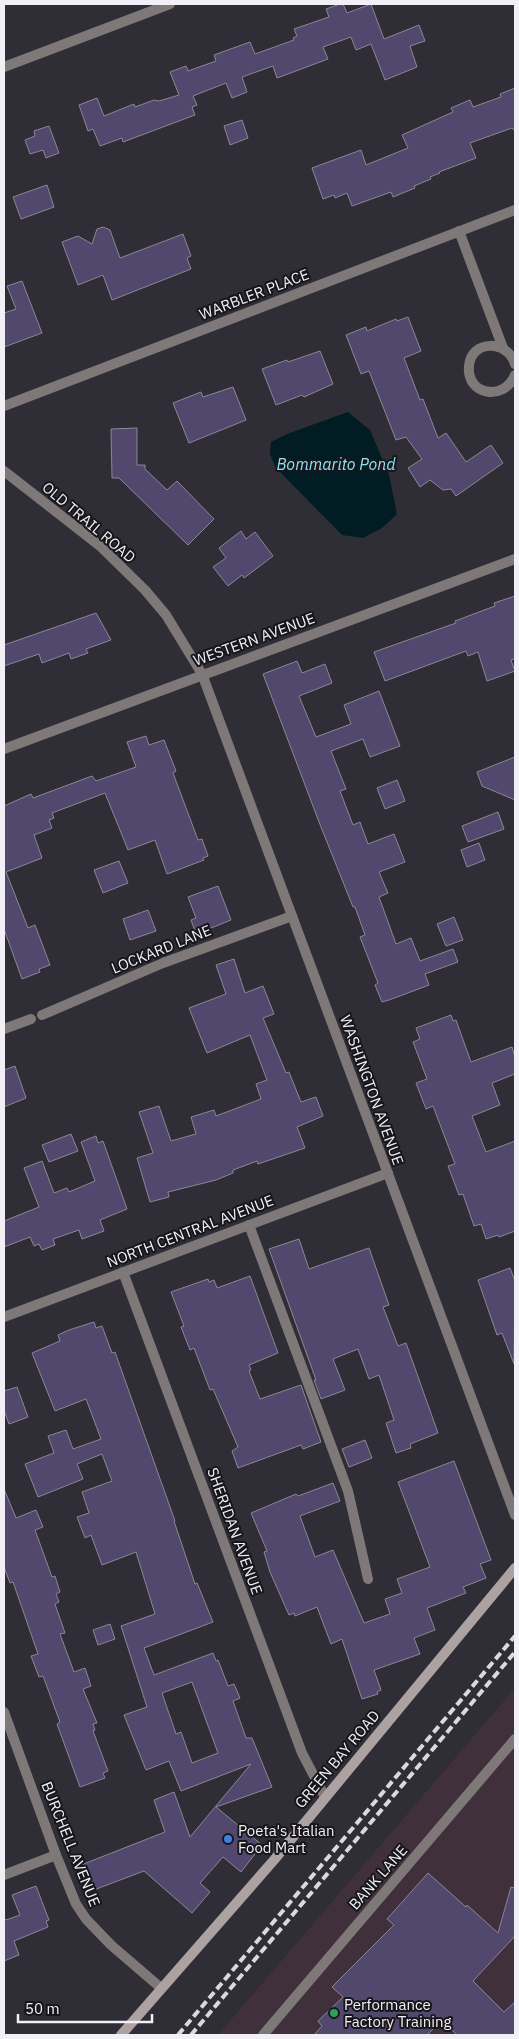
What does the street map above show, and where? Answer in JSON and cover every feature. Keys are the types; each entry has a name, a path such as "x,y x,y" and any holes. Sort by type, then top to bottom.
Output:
{"street":[{"path":"4,68 170,4"},
{"name":"WARBLER PLACE","path":"4,406 515,210"},
{"path":"460,231 503,348"},
{"path":"515,364 509,352 503,348 488,345 474,353 470,360 469,375 478,388 493,392 508,387 515,375"},
{"name":"OLD TRAIL ROAD","path":"4,471 100,546 145,590 166,615 202,674"},
{"name":"WESTERN AVENUE","path":"4,749 515,559"},
{"name":"WASHINGTON AVENUE","path":"202,674 515,1515"},
{"name":"LOCKARD LANE","path":"42,1015 163,963 292,916"},
{"path":"4,1029 31,1019"},
{"name":"NORTH CENTRAL AVENUE","path":"4,1317 388,1173"},
{"path":"249,1225 348,1491 368,1579"},
{"name":"SHERIDAN AVENUE","path":"123,1272 302,1753 325,1797"},
{"name":"GREEN BAY ROAD","path":"121,2035 274,1860 515,1568"},
{"name":"BURCHELL AVENUE","path":"4,1712 56,1855 76,1904 86,1919 111,1945 161,1988"},
{"name":"BANK LANE","path":"263,2035 515,1739"},
{"path":"4,1874 56,1855"}],"shaded area":[{"path":"515,1688 515,2035 218,2035"}],"water":[{"name":"Bommarito Pond","path":"348,412 370,430 389,475 397,514 382,528 363,538 342,535 276,468 270,454 271,442 287,434"}],"building":[{"path":"343,4 347,13 371,4 384,39 419,25 425,41 410,46 417,67 385,80 371,44 356,50 351,37 323,47 328,59 277,78 273,66 242,77 247,92 232,98 226,83 193,96 197,105 192,107 195,115 123,142 122,138 100,146 93,129 88,131 79,105 97,98 104,116 134,104 135,107 154,100 159,101 179,95 170,72 186,66 188,71 216,61 214,55 250,42 255,54 294,40 293,38 297,36 294,29 329,17 326,9"},
{"path":"515,88 515,131 512,128 470,143 476,158 439,172 430,177 431,179 414,186 415,188 393,197 391,192 352,206 347,193 335,198 334,195 323,199 312,168 361,150 366,165 408,148 402,135 453,112 451,108 470,100 473,107 501,97 500,94"},
{"path":"242,120 248,138 230,145 224,126"},
{"path":"49,126 59,153 46,158 43,150 30,154 25,140 35,136 34,131"},
{"path":"47,185 54,207 21,219 13,197"},
{"path":"103,227 110,230 120,258 183,234 191,256 187,258 191,269 112,300 103,275 78,285 62,242 78,236 92,244 97,229"},
{"path":"22,281 42,333 4,347 4,313 16,309 7,286"},
{"path":"408,317 421,351 404,358 420,400 423,399 438,438 446,433 466,462 491,445 503,463 456,496 451,489 443,490 430,480 420,487 408,468 422,459 406,437 396,440 369,371 361,374 346,335 366,327 367,331 396,319 397,321"},
{"path":"320,351 333,384 304,397 302,395 276,405 262,369"},
{"path":"233,387 246,420 189,443 173,403 201,392 203,397"},
{"path":"137,428 137,465 145,465 145,469 167,490 177,481 214,519 188,545 119,478 112,478 111,429"},
{"path":"241,531 246,539 255,532 273,556 244,578 242,575 228,586 213,567 226,558 219,548"},
{"path":"515,596 515,659 511,660 515,671 487,681 478,652 468,656 466,651 385,681 374,652 456,623 455,621 495,606 494,603"},
{"path":"96,613 111,640 86,649 88,653 71,659 69,653 42,663 39,654 4,666 4,645"},
{"path":"297,661 302,673 325,664 332,683 299,696 316,737 351,724 344,705 379,691 400,746 370,757 363,739 331,751 346,789 340,791 353,825 360,822 368,844 394,834 405,862 379,872 388,893 379,897 396,944 411,938 420,961 453,949 458,962 425,974 429,985 382,1002 375,985 378,983 360,937 365,935 355,907 353,907 319,822 263,674"},
{"path":"146,736 149,745 164,740 176,771 173,773 198,840 202,839 208,856 203,858 204,860 167,874 155,840 128,850 105,793 52,813 54,818 49,820 52,828 34,835 42,858 6,872 28,928 35,925 50,965 39,969 40,972 22,979 4,929 4,806 31,794 33,798 92,776 96,781 136,767 127,742"},
{"path":"515,757 515,800 482,786 477,772"},
{"path":"397,780 405,801 385,809 377,788"},
{"path":"498,812 504,829 468,842 462,826"},
{"path":"479,843 485,860 467,867 461,850"},
{"path":"119,861 128,883 103,893 94,870"},
{"path":"218,886 231,920 196,934 191,920 196,918 188,897"},
{"path":"148,910 156,931 130,940 123,919"},
{"path":"454,917 463,940 446,946 437,924"},
{"path":"234,959 245,993 263,986 274,1014 263,1018 286,1073 289,1072 301,1102 316,1097 323,1116 297,1127 305,1148 258,1164 257,1161 233,1170 233,1173 216,1180 168,1192 169,1197 150,1202 137,1158 153,1153 139,1112 159,1106 171,1141 196,1134 191,1117 214,1110 216,1116 261,1099 256,1084 267,1080 250,1035 207,1053 189,1008 226,994 216,965"},
{"path":"451,1015 453,1021 456,1020 471,1062 512,1047 515,1057 515,1074 492,1083 500,1105 472,1116 486,1152 515,1141 515,1231 499,1237 498,1235 486,1239 481,1224 474,1226 463,1194 459,1195 448,1166 455,1164 433,1106 426,1109 416,1083 427,1079 413,1042 420,1039 416,1028"},
{"path":"15,1066 26,1098 4,1107 4,1070"},
{"path":"71,1134 78,1151 49,1162 42,1145"},
{"path":"96,1136 98,1143 103,1141 127,1209 100,1220 104,1231 82,1239 79,1230 53,1239 55,1245 42,1250 39,1244 34,1246 30,1237 4,1247 4,1221 39,1207 24,1168 42,1161 54,1193 67,1188 69,1192 95,1181 81,1142"},
{"path":"299,1239 309,1269 369,1248 389,1305 383,1307 398,1346 406,1343 438,1433 410,1444 411,1448 396,1453 386,1423 394,1420 379,1375 369,1379 358,1349 333,1359 345,1390 321,1399 269,1249"},
{"path":"510,1268 515,1281 514,1364 502,1333 497,1335 478,1280"},
{"path":"250,1276 278,1353 249,1365 251,1370 249,1371 260,1399 301,1385 321,1442 303,1449 301,1445 238,1468 232,1451 238,1447 213,1389 210,1390 194,1348 190,1350 181,1327 184,1326 171,1292 208,1279 209,1282 214,1280 217,1288"},
{"path":"94,1322 96,1328 102,1326 112,1353 115,1352 175,1521 195,1584 197,1583 213,1622 144,1648 154,1675 213,1653 216,1661 218,1660 228,1686 234,1684 240,1698 233,1701 246,1738 252,1738 272,1787 216,1807 262,1845 241,1872 223,1857 200,1883 210,1892 192,1913 144,1871 91,1891 81,1865 165,1832 154,1800 174,1792 190,1837 251,1764 181,1791 169,1761 146,1770 124,1715 147,1707 121,1626 155,1614 136,1552 102,1565 91,1535 85,1538 77,1517 89,1513 82,1492 112,1481 102,1454 77,1464 83,1479 38,1497 25,1464 54,1453 48,1436 66,1430 73,1449 101,1439 86,1399 55,1411 32,1353 60,1341 58,1335","holes":["192,1682 218,1753 192,1763 181,1732 176,1734 162,1693"]},
{"path":"17,1387 28,1417 9,1424 4,1410 4,1391"},
{"path":"365,1440 372,1458 349,1467 342,1449"},
{"path":"454,1461 491,1560 480,1564 486,1578 463,1587 466,1593 427,1608 435,1630 414,1638 420,1654 374,1670 381,1690 377,1692 378,1694 362,1699 342,1639 331,1644 317,1607 295,1616 294,1613 289,1615 270,1572 264,1552 267,1551 251,1513 296,1494 298,1496 333,1483 340,1501 300,1516 315,1557 333,1550 364,1623 390,1614 385,1599 402,1593 397,1579 430,1567 398,1482"},
{"path":"4,1489 16,1518 36,1510 43,1527 35,1530 52,1577 55,1576 60,1592 56,1594 59,1602 55,1604 65,1633 60,1634 74,1672 85,1668 91,1686 83,1689 97,1723 93,1724 95,1730 93,1731 108,1771 103,1773 105,1778 80,1787 57,1724 60,1722 43,1676 39,1677 31,1656 38,1654 13,1582 10,1583 4,1567"},
{"path":"110,1624 115,1639 98,1645 93,1630"},
{"path":"428,1873 498,1933 511,1887 515,1888 515,1936 473,1981 504,2012 515,2002 515,2035 457,2035 442,2020 427,2035 314,2035 322,2026 318,2021 343,1997 332,1987 394,1925 387,1919"},
{"path":"36,1886 49,1920 46,1921 48,1927 14,1941 19,1955 4,1961 4,1918 6,1920 20,1915 12,1895"}],"railway":[{"path":"178,2035 515,1636"},
{"path":"191,2035 515,1652"}],"place":[{"name":"Poeta's Italian Food Mart","path":"228,1839"},
{"name":"Performance Factory Training","path":"334,2013"}]}
